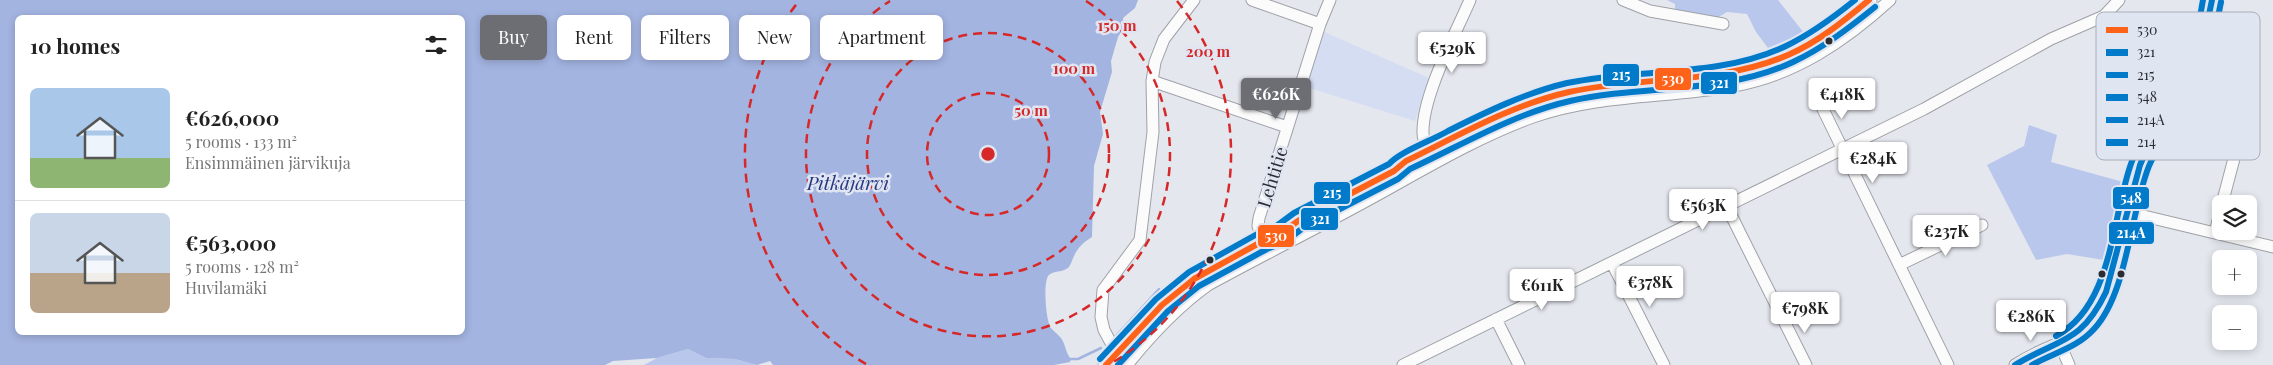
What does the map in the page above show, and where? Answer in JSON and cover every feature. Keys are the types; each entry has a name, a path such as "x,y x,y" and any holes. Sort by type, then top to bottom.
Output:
{"main road":[{"path":"1106,365 1120,361 1162,305 1204,272 1263,241 1279,235 1298,221 1394,171 1400,163 1425,158 1516,109 1568,92 1629,83 1696,78 1764,64 1787,55 1825,34 1869,0"}],"street":[{"path":"1194,0 1164,39 1158,51 1152,81 1153,132 1144,194 1142,234 1134,251 1103,290 1104,330 1120,361 1188,300 1208,286 1425,158 1566,107 1629,97 1734,86 1775,74 1806,61 1848,36 1890,0"},
{"path":"1252,0 1320,24"},
{"name":"Lehtitie","path":"1263,241 1258,226 1259,218 1320,24 1330,0"},
{"path":"1425,158 1424,119 1436,77 1470,0"},
{"path":"1623,0 1650,10 1723,24"},
{"path":"2108,12 2119,0"},
{"path":"1403,365 1726,205 1842,151 1942,100 2064,34 2096,20"},
{"path":"1152,81 1287,127"},
{"path":"1819,101 1948,365"},
{"path":"2015,365 2076,335 2100,307 2106,292 2142,160"},
{"path":"2224,195 2234,160"},
{"path":"1726,205 1806,365"},
{"path":"2127,212 2212,232"},
{"path":"1899,265 1982,225"},
{"path":"2244,240 2273,247"},
{"path":"1612,262 1664,365"},
{"path":"1496,319 1519,365"},
{"path":"2060,344 2069,365"}],"shaded area":[{"path":"1667,0 1778,0 1804,33 1768,48 1756,32 1747,14 1727,12 1717,18 1675,12 1675,4"},
{"path":"1324,32 1429,78 1415,121 1306,87"},
{"path":"2029,125 2057,135 2051,162 2123,182 2104,260 2067,254 2036,260 1987,165 2024,146"},
{"path":"688,349 706,358 735,359 757,365 644,365 657,358"}],"water":[{"name":"Pitkäjärvi","path":"0,0 1138,0 1135,8 1123,18 1124,27 1118,37 1111,61 1112,72 1100,112 1103,134 1094,166 1092,237 1079,247 1067,269 1050,274 1046,281 1046,309 1050,327 1063,341 1071,359 1070,362 1054,365 773,365 770,361 757,365 735,359 706,358 688,349 657,358 613,361 605,365 0,365"}],"waterway":[{"path":"1114,338 1159,289"},
{"path":"1071,359 1078,359 1101,348"}],"transit line":[{"name":"215","path":"1100,359 1156,299 1189,272 1259,233 1275,227 1294,213 1389,164 1408,150 1477,117 1521,98 1567,83 1594,78 1706,68 1760,56 1786,46 1804,36 1831,19 1855,0"},
{"name":"530","path":"1106,365 1162,305 1194,279 1263,241 1279,235 1298,221 1394,171 1406,161 1465,132 1526,105 1569,92 1596,87 1707,76 1761,65 1810,44 1869,0"},
{"name":"214","path":"2201,12 2203,0"},
{"name":"548","path":"2210,12 2212,0"},
{"name":"214A","path":"2219,12 2221,2"},
{"name":"321","path":"1118,365 1168,311 1199,286 1267,249 1283,243 1303,228 1398,179 1410,169 1488,131 1528,114 1570,101 1626,92 1683,88 1739,80 1766,72 1793,62 1815,50 1846,30 1875,7"},
{"name":"214","path":"2056,336 2075,322 2089,303 2100,282 2108,258 2125,183 2132,160"},
{"name":"548","path":"2015,365 2068,338 2088,322 2097,309 2106,292 2142,160"},
{"name":"214A","path":"2032,365 2080,341 2094,329 2105,313 2121,274 2137,206 2152,160"}]}
